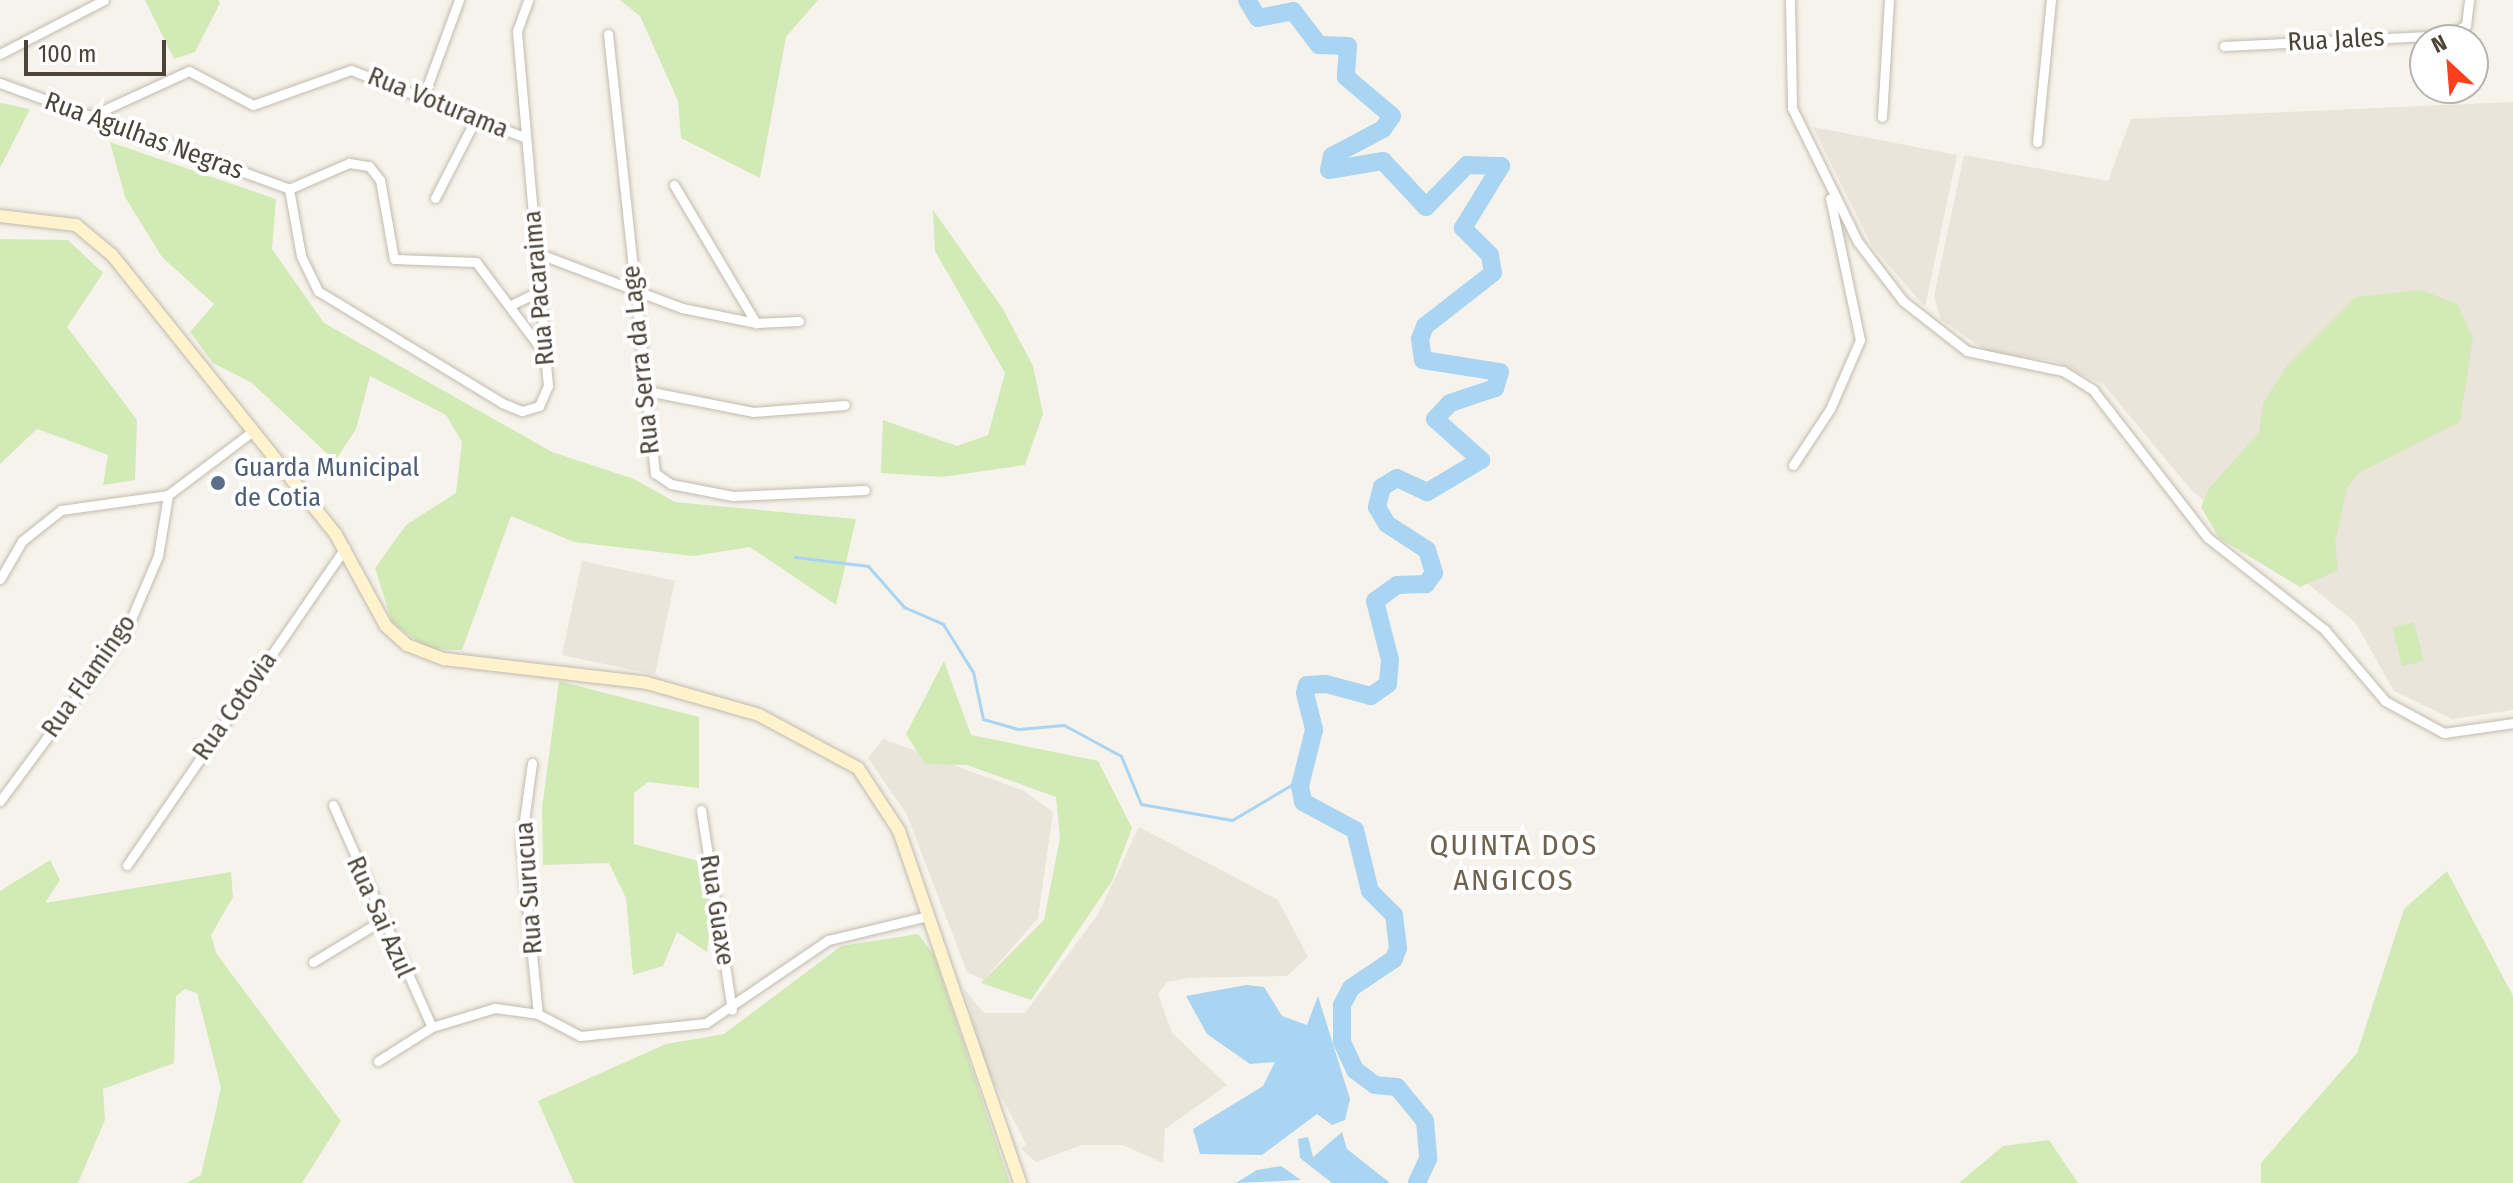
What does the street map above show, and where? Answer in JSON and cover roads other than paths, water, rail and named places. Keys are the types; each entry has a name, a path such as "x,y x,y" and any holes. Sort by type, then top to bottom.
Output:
{"main road":[{"path":"0,216 47,218 89,233 249,434 345,548 386,626 424,654 647,683 759,715 841,756 885,802 928,916 1020,1183"}],"street":[{"path":"0,54 89,14 104,0"},
{"path":"424,95 459,0"},
{"name":"Rua Pacaraima","path":"289,189 305,269 342,310 522,411 547,395 517,31 528,0"},
{"path":"1790,0 1788,92 1828,187 1873,265 1903,301 1967,351 2063,371 2093,390 2207,537 2324,629 2385,701 2444,733 2513,723"},
{"path":"1882,117 1889,0"},
{"path":"2037,142 2051,0"},
{"name":"Rua Jales","path":"2224,46 2449,35 2466,25 2469,0"},
{"name":"Rua Serra da Lage","path":"608,34 651,463 671,484 769,498 865,490"},
{"name":"Rua Voturama","path":"91,116 189,71 253,105 351,70 424,95 474,122 524,137"},
{"name":"Rua Agulhas Negras","path":"0,83 289,189"},
{"path":"435,198 474,122"},
{"path":"289,189 349,163 369,166 380,180 394,259 476,262 542,350"},
{"path":"674,185 756,323"},
{"path":"1793,465 1830,409 1860,340 1828,187"},
{"path":"537,253 634,292 756,323 799,321"},
{"path":"511,305 538,292"},
{"path":"642,390 753,412 845,405"},
{"path":"0,579 22,541 61,510 168,495 249,434"},
{"name":"Rua Flamingo","path":"0,801 126,631 158,556 168,495"},
{"name":"Rua Cotovia","path":"127,865 345,548"},
{"name":"Rua Surucua","path":"532,763 521,842 538,1014"},
{"name":"Rua Sai Azul","path":"333,805 379,922 432,1027"},
{"name":"Rua Guaxe","path":"701,810 732,1010"},
{"path":"378,1061 432,1027 495,1008 538,1014 563,1031 596,1037 706,1023 732,1010 828,940 928,916"},
{"path":"313,962 379,922"}],"water":[{"path":"1246,985 1264,987 1282,1016 1307,1025 1318,996 1350,1099 1345,1120 1332,1125 1317,1114 1262,1155 1200,1154 1193,1129 1263,1086 1275,1062 1250,1064 1207,1034 1186,996"},
{"path":"1342,1132 1347,1149 1390,1183 1332,1183 1300,1158 1298,1139 1308,1137 1313,1157"},
{"path":"1281,1166 1301,1180 1236,1183 1257,1170"}],"waterway":[{"path":"1247,0 1258,18 1293,11 1319,45 1348,46 1346,77 1392,116 1383,129 1332,156 1329,170 1383,161 1426,207 1467,165 1501,166 1463,228 1490,255 1493,273 1425,326 1420,339 1423,360 1500,372 1495,388 1450,403 1435,419 1481,460 1427,492 1397,478 1382,487 1377,507 1387,524 1427,550 1434,573 1426,584 1397,585 1375,601 1390,660 1388,684 1371,696 1326,684 1307,685 1305,693 1314,730 1300,786 1303,802 1355,830 1370,891 1394,915 1398,948 1394,959 1351,988 1342,1005 1342,1042 1355,1070 1375,1085 1397,1087 1425,1121 1428,1159 1417,1183"},
{"path":"795,557 868,566 904,607 943,624 973,672 983,719 1019,729 1064,725 1121,756 1141,804 1232,820 1303,778"}],"place":[{"name":"Guarda Municipal de Cotia","path":"218,483"}],"district":[{"name":"QUINTA DOS ANGICOS","path":"1514,862"}]}
